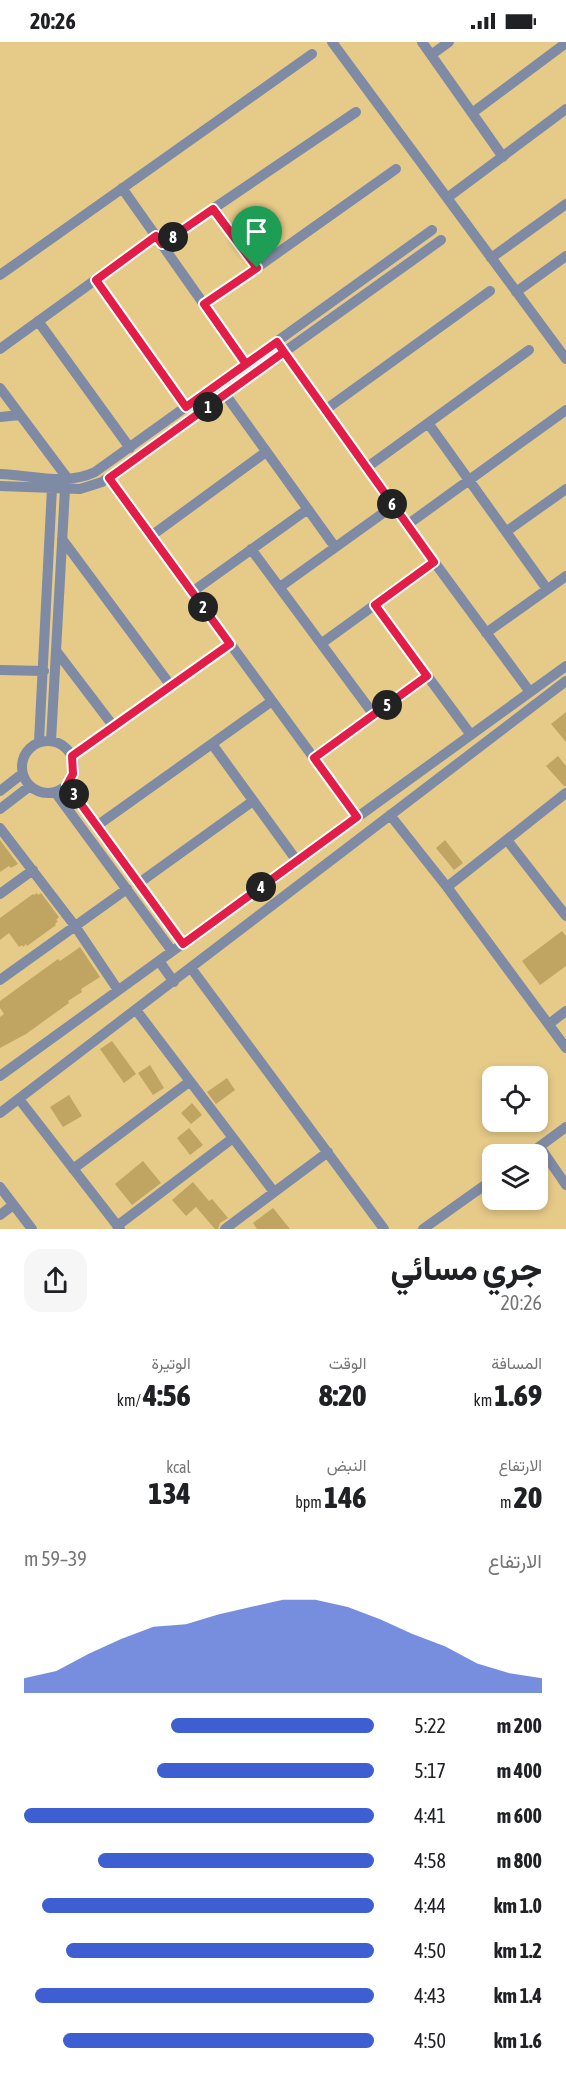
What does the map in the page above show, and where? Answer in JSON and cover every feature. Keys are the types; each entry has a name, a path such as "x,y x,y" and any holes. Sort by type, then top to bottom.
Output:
{"street":[{"path":"332,42 516,292 561,343 566,359"},
{"path":"422,42 503,157"},
{"path":"431,55 449,42"},
{"path":"472,113 566,43"},
{"path":"0,274 312,54"},
{"path":"447,198 566,110"},
{"path":"1,345 96,280 213,209 356,112"},
{"path":"204,304 396,170"},
{"path":"122,188 246,364"},
{"path":"491,258 566,204"},
{"path":"213,209 257,268"},
{"path":"0,486 52,488 95,472 432,230"},
{"path":"0,474 87,488 109,478 441,240"},
{"path":"516,292 566,256"},
{"path":"96,280 186,407"},
{"path":"325,410 490,291"},
{"path":"38,321 130,448"},
{"path":"277,342 406,525 530,692"},
{"path":"366,468 529,350"},
{"path":"0,388 67,484 57,652 45,741"},
{"path":"225,394 334,547"},
{"path":"406,525 566,410"},
{"path":"0,417 20,415"},
{"path":"428,423 547,589"},
{"path":"151,536 266,452"},
{"path":"109,478 357,817"},
{"path":"45,741 44,671 52,488"},
{"path":"507,531 566,489"},
{"path":"280,587 393,506"},
{"path":"192,592 308,509"},
{"path":"62,538 171,686"},
{"path":"252,549 374,715"},
{"path":"322,644 434,562"},
{"path":"486,633 566,576"},
{"path":"375,605 471,735"},
{"path":"72,756 230,644"},
{"path":"57,652 114,727"},
{"path":"0,1076 566,666"},
{"path":"0,670 44,671"},
{"path":"314,758 427,676"},
{"path":"0,1113 566,681"},
{"path":"98,825 272,701"},
{"path":"45,741 65,747 72,756 73,774 67,785 55,792 40,792 30,786 22,774 21,763 26,752 45,741"},
{"path":"212,744 297,861"},
{"path":"0,791 22,774"},
{"path":"67,785 183,944"},
{"path":"0,809 30,786"},
{"path":"55,792 172,951"},
{"path":"447,887 564,797"},
{"path":"139,883 253,801"},
{"path":"390,815 447,887 566,1048"},
{"path":"0,828 75,926 118,990"},
{"path":"507,840 566,916"},
{"path":"0,894 33,870"},
{"path":"0,980 127,889"},
{"path":"159,961 174,982"},
{"path":"191,968 286,1099 328,1152 381,1228"},
{"path":"136,1010 274,1192"},
{"path":"549,1024 566,1011"},
{"path":"74,1169 189,1082"},
{"path":"19,1099 119,1227 233,1138"},
{"path":"544,1144 566,1127"},
{"path":"225,1229 328,1152"},
{"path":"548,1159 566,1185"},
{"path":"0,1187 32,1229"},
{"path":"423,1229 482,1187"},
{"path":"0,1215 14,1205"}],"building":[{"path":"566,712 566,742 551,724"},
{"path":"558,756 566,766 566,786 546,766"},
{"path":"0,840 18,864 11,868 9,866 0,872"},
{"path":"445,840 463,863 454,870 436,848"},
{"path":"37,893 38,895 41,893 59,917 56,925 27,946 26,944 19,947 9,933 0,940 0,918"},
{"path":"562,931 566,936 566,966 540,985 522,961"},
{"path":"80,947 100,977 81,989 82,992 68,1001 69,1003 26,1034 0,1048 0,1017 4,1014 0,1008 0,1001 58,959 60,961"},
{"path":"112,1041 136,1074 124,1083 100,1049"},
{"path":"150,1065 164,1088 153,1095 138,1073"},
{"path":"227,1078 235,1090 216,1104 207,1092"},
{"path":"69,1095 82,1116 63,1127 50,1107"},
{"path":"192,1103 202,1115 191,1124 181,1113"},
{"path":"189,1128 203,1145 190,1155 177,1138"},
{"path":"143,1161 161,1183 132,1205 115,1184"},
{"path":"193,1182 228,1218 220,1223 218,1229 215,1229 196,1207 186,1216 172,1200"},
{"path":"273,1208 290,1229 257,1229 253,1223"}],"route":[{"path":"257,268 204,304 246,364 277,342 284,352 109,478 230,644 72,756 73,774 67,785 183,944 357,817 314,758 427,676 375,605 434,562 277,342 186,407 96,280 156,236 162,244 213,209 257,268"}]}
